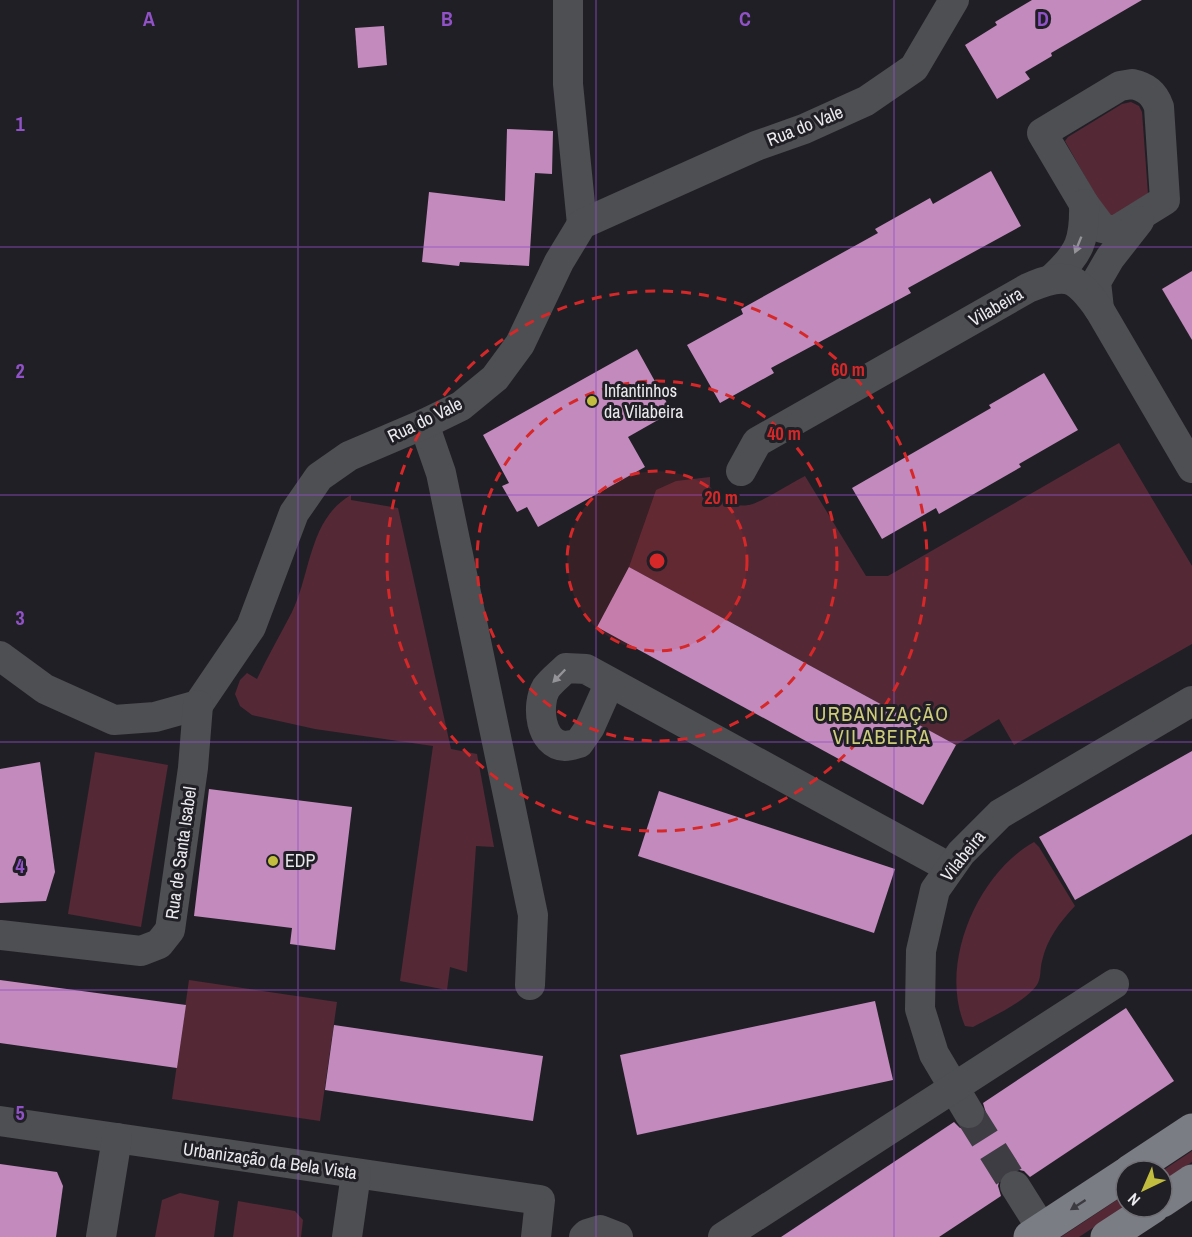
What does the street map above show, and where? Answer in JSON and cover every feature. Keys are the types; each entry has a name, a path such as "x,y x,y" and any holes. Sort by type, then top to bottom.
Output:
{"main road":[{"path":"1148,1159 1192,1130"},
{"path":"1174,1193 1192,1181"},
{"path":"1036,1233 1114,1182"},
{"path":"1107,1237 1135,1219"}],"street":[{"path":"568,0 568,84 582,224"},
{"name":"Rua do Vale","path":"198,705 251,627 294,513 319,477 349,456 461,406 495,378 520,344 559,262 582,224 756,146 804,129 866,101 914,68 954,0"},
{"path":"1132,84 1142,86 1154,95 1159,106 1165,200 1115,231 1102,228 1084,204 1042,133 1120,86 1132,84"},
{"path":"1053,278 1070,262 1081,243 1084,204"},
{"path":"1099,309 1096,282 1110,258 1147,211"},
{"path":"1053,278 1072,281 1087,292 1192,468"},
{"name":"Vilabeira","path":"741,471 757,442 1028,288 1053,278"},
{"path":"424,424 441,473 533,915 530,985"},
{"path":"0,656 45,689 114,720 155,717 198,705"},
{"path":"610,682 950,868"},
{"name":"Vilabeira","path":"969,1113 934,1054 920,1009 921,951 935,890 961,853 1000,814 1192,701"},
{"name":"Rua de Santa Isabel","path":"0,935 141,951 159,944 170,930 193,768 198,705"},
{"path":"723,1237 1114,984"},
{"name":"Urbanização da Bela Vista","path":"0,1121 540,1200 536,1237"},
{"path":"101,1237 117,1138"},
{"path":"346,1237 356,1174"},
{"path":"1015,1186 1036,1233"},
{"path":"584,1237 600,1230 616,1234 618,1237"}],"shaded area":[{"path":"1131,102 1139,106 1142,112 1148,194 1110,221 1065,141 1122,104"},
{"path":"1119,443 1192,566 1192,644 1014,745 999,719 956,745 629,567 656,490 676,481 710,477 710,487 718,495 732,504 742,506 760,501 805,476 866,576 888,576"},
{"path":"351,495 351,500 398,508 451,749 477,754 494,847 476,846 467,972 450,967 447,990 400,981 433,746 315,729 252,715 240,706 235,694 240,680 247,673 257,679 292,612 319,532 337,505"},
{"path":"95,752 168,765 141,927 68,914"},
{"path":"1034,842 1075,906 1050,938 1044,953 1039,981 1033,990 1018,1002 973,1027 965,1026 958,1002 957,975 960,949 968,922 980,897 996,875 1014,856"},
{"path":"189,980 337,1002 320,1121 172,1099"},
{"path":"1192,1151 1192,1162 1174,1174 1174,1163"},
{"path":"180,1193 219,1201 214,1237 155,1237 162,1200"},
{"path":"238,1201 295,1211 303,1220 301,1237 233,1237"},
{"path":"1114,1202 1114,1214 1079,1237 1061,1237"}],"building":[{"path":"1032,0 1142,0 1051,53 1052,56 1025,72 1030,79 997,99 965,45 997,25 995,22"},
{"path":"384,26 387,65 358,68 355,28"},
{"path":"507,129 553,131 552,174 535,173 529,266 460,262 459,266 422,262 429,192 505,201"},
{"path":"991,171 1021,226 908,288 911,293 771,368 774,373 720,403 687,345 743,314 741,309 878,233 875,229 930,198 933,204"},
{"path":"1192,271 1192,340 1162,289"},
{"path":"637,349 672,412 628,437 645,467 538,527 527,507 517,512 502,486 509,483 483,435"},
{"path":"1044,373 1078,430 1019,464 1021,467 939,514 936,508 882,539 852,488 991,408 989,405"},
{"path":"629,567 956,745 923,805 597,627"},
{"path":"1192,751 1192,834 1075,900 1039,837"},
{"path":"40,762 55,872 46,901 0,903 0,769"},
{"name":"EDP","path":"209,789 352,807 335,950 290,944 292,928 194,916"},
{"path":"659,791 895,869 874,933 638,856"},
{"path":"0,980 186,1005 177,1068 0,1043"},
{"path":"875,1001 893,1080 637,1135 620,1055"},
{"path":"1126,1008 1174,1081 1030,1177 1024,1171 1015,1169 1005,1172 998,1186 1001,1196 939,1237 781,1237 954,1122 960,1128 969,1130 978,1127 984,1122 986,1113 983,1103"},
{"path":"334,1025 543,1056 533,1121 325,1090"},
{"path":"0,1164 57,1172 63,1186 56,1237 0,1237"}],"tunnel":[{"path":"969,1113 1015,1186"}],"place":[{"name":"Infantinhos da Vilabeira","path":"592,401"},
{"name":"EDP","path":"273,861"}],"district":[{"name":"URBANIZAÇÃO VILABEIRA","path":"882,726"}]}
